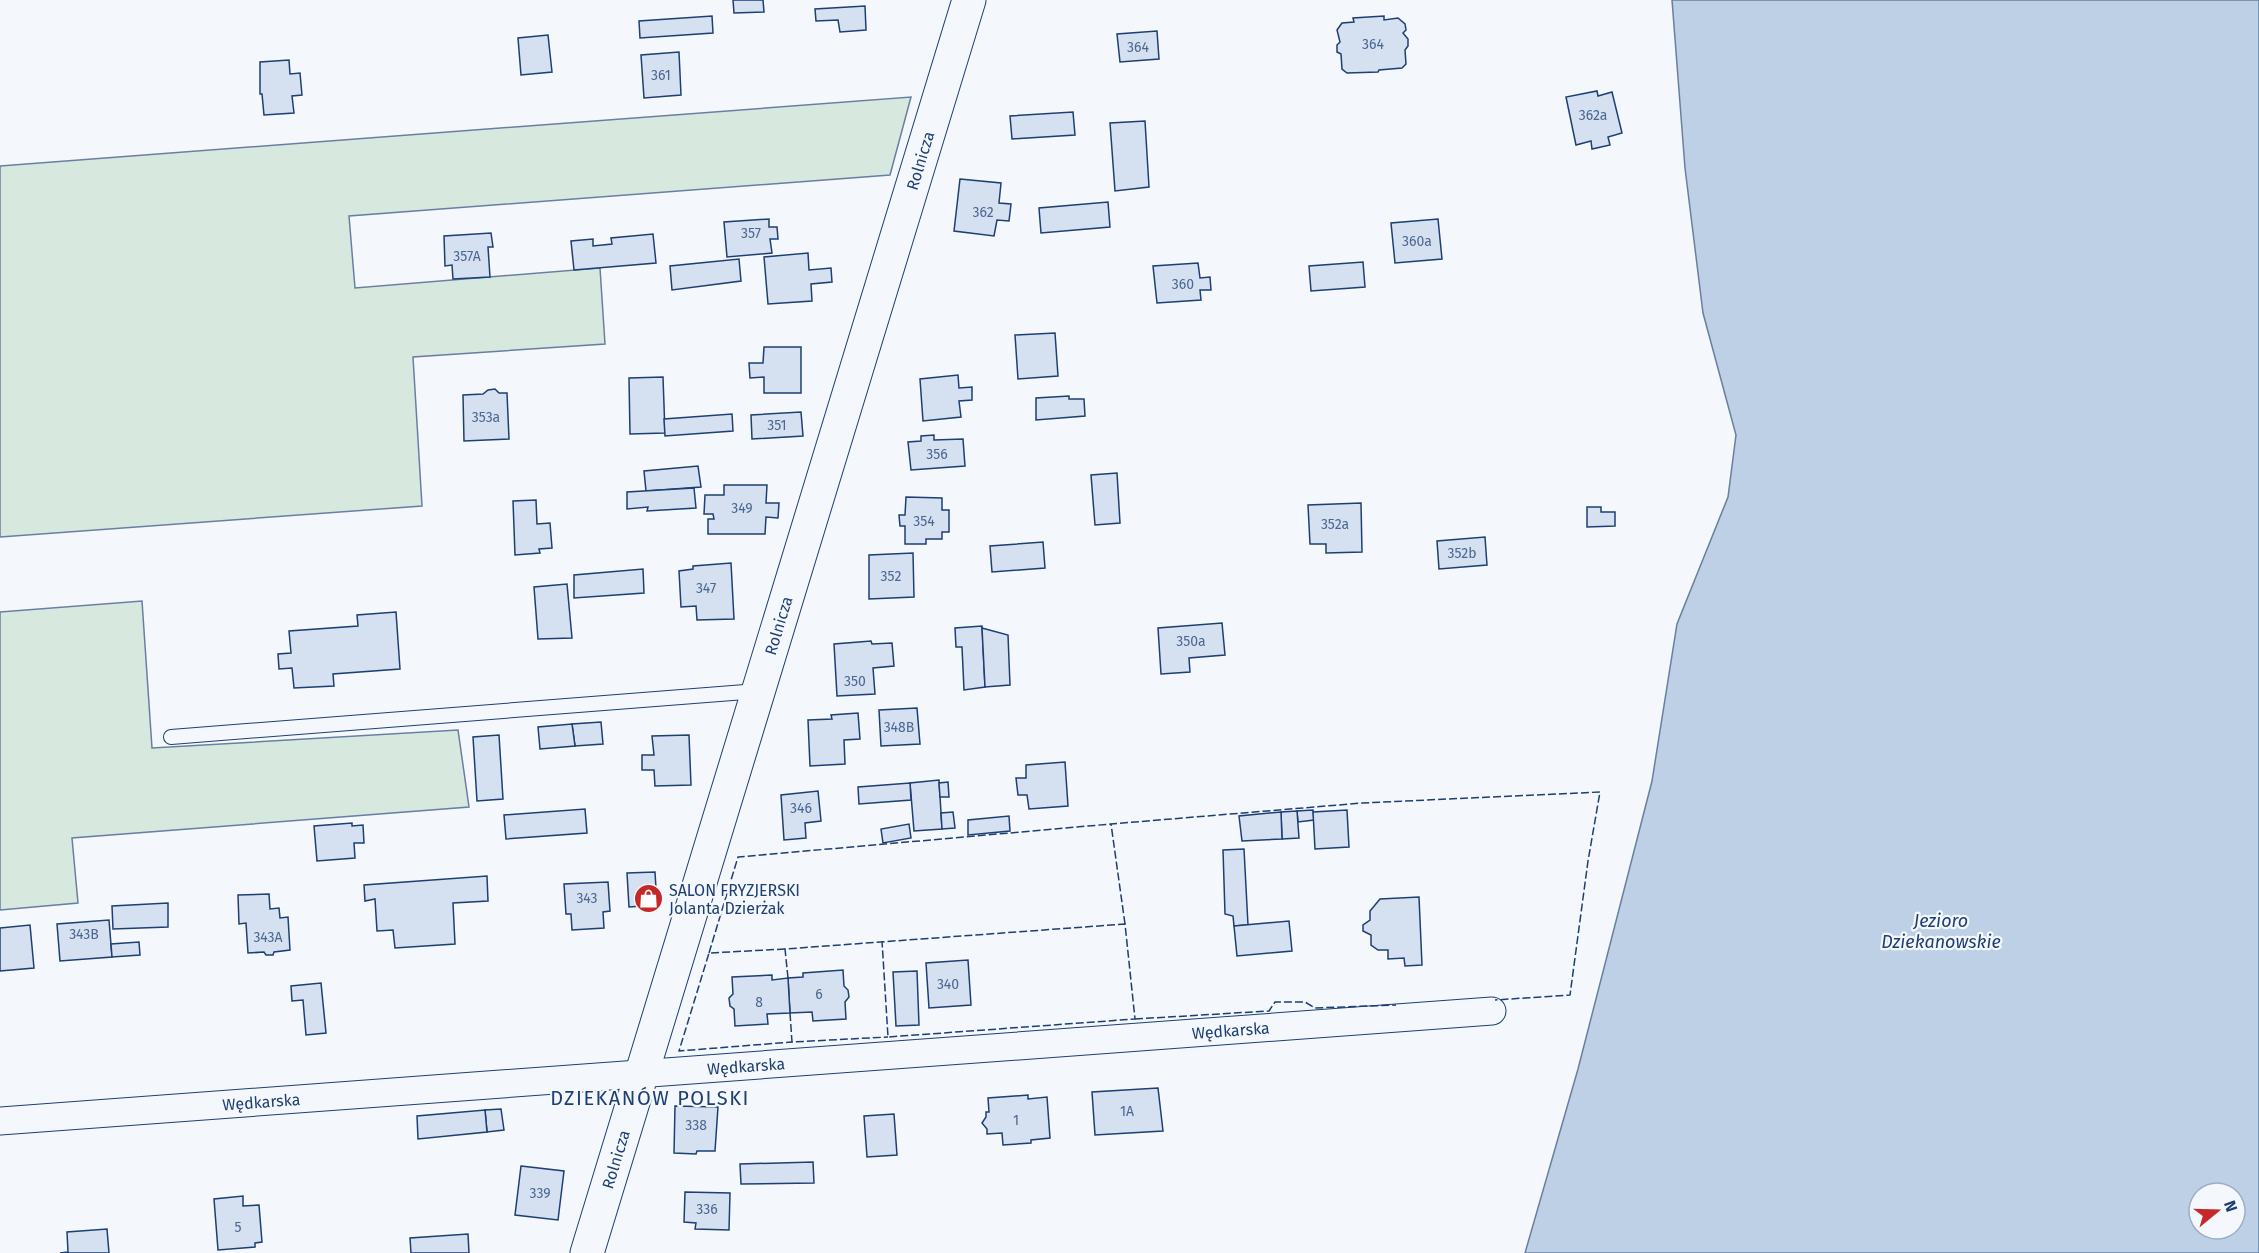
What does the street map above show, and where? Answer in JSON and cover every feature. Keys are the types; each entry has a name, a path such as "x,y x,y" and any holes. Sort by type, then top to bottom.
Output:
{"street":[{"name":"Rolnicza","path":"587,1253 969,0"},
{"name":"Wędkarska","path":"0,1121 1492,1011"}],"lane":[{"path":"171,737 759,692"}],"shaded area":[{"path":"911,97 890,175 349,216 355,288 600,268 605,344 413,357 422,506 0,537 0,166"},
{"path":"142,601 152,748 458,730 469,807 72,838 78,903 0,910 0,612"}],"water":[{"name":"Jezioro Dziekanowskie","path":"1672,0 2259,0 2259,1253 1525,1253 1578,1069 1652,781 1677,624 1728,497 1736,435 1703,313 1685,168"}],"building":[{"path":"733,0 763,0 764,12 734,13"},
{"path":"865,6 866,30 840,32 838,20 816,21 815,9"},
{"path":"712,16 713,33 640,38 639,21"},
{"path":"1384,16 1384,20 1398,18 1405,24 1406,30 1403,33 1408,39 1408,46 1405,50 1406,64 1402,68 1379,70 1378,72 1347,73 1342,69 1341,54 1337,52 1337,45 1340,42 1337,30 1342,23 1354,22 1353,18"},
{"path":"1157,31 1159,59 1120,62 1117,34"},
{"path":"548,35 552,72 521,75 518,38"},
{"path":"679,52 681,95 644,98 641,55"},
{"path":"289,60 290,74 300,73 302,95 292,96 294,113 264,115 262,94 260,94 260,62"},
{"path":"1597,91 1598,96 1612,92 1622,133 1608,137 1610,145 1592,149 1591,141 1576,145 1566,97"},
{"path":"1073,112 1075,135 1012,139 1010,116"},
{"path":"1145,121 1149,187 1115,191 1110,123"},
{"path":"960,179 1001,183 999,203 1011,204 1009,221 997,220 994,236 954,231"},
{"path":"1108,202 1110,227 1041,233 1039,208"},
{"path":"769,219 769,227 777,227 778,239 770,239 772,253 727,257 724,222"},
{"path":"1438,219 1442,259 1395,263 1391,223"},
{"path":"491,233 493,247 488,247 490,277 453,279 452,265 445,266 444,236"},
{"path":"653,234 656,263 574,270 571,241 593,239 593,246 612,244 611,238"},
{"path":"808,253 809,270 831,268 832,282 811,284 812,301 768,304 764,257"},
{"path":"739,259 741,281 672,290 670,266"},
{"path":"1363,262 1365,287 1311,291 1309,266"},
{"path":"1198,263 1200,278 1210,277 1211,290 1200,290 1201,300 1157,303 1153,266"},
{"path":"1055,333 1058,376 1018,379 1015,335"},
{"path":"764,347 801,347 801,393 764,393 764,377 750,378 749,363 763,363"},
{"path":"958,375 959,388 972,387 972,400 959,401 961,417 923,421 920,379"},
{"path":"663,377 665,433 630,434 629,378"},
{"path":"495,389 499,393 507,393 509,439 464,441 463,395 483,394"},
{"path":"1069,396 1069,399 1084,399 1085,416 1036,420 1036,398"},
{"path":"801,412 803,436 752,439 751,415"},
{"path":"732,414 733,431 665,436 664,419"},
{"path":"934,435 934,440 963,439 965,466 911,470 908,442 921,441 921,436"},
{"path":"698,466 701,487 646,491 644,471"},
{"path":"1117,473 1120,523 1095,525 1091,475"},
{"path":"724,485 767,485 766,503 779,503 778,518 766,517 765,534 708,534 708,519 714,519 713,514 704,514 705,495 724,495"},
{"path":"694,488 696,508 647,511 648,507 627,509 627,492"},
{"path":"906,497 942,498 942,510 949,510 949,532 942,532 942,539 926,539 926,544 905,544 905,526 900,526 899,515 905,515"},
{"path":"536,500 537,524 550,523 552,548 539,549 540,553 515,555 513,501"},
{"path":"1361,503 1362,552 1326,553 1326,544 1310,544 1308,505"},
{"path":"1587,507 1601,507 1601,512 1615,512 1615,526 1587,527"},
{"path":"1485,537 1487,565 1439,569 1437,541"},
{"path":"1043,542 1045,568 992,572 990,546"},
{"path":"913,553 914,597 869,599 869,555"},
{"path":"731,563 734,619 697,620 696,606 681,607 679,571 693,569 693,566"},
{"path":"643,569 644,593 574,598 574,575"},
{"path":"567,584 572,638 538,639 534,587"},
{"path":"396,612 400,669 333,674 334,686 294,688 292,668 279,669 278,654 291,653 289,631 358,626 357,615"},
{"path":"1222,623 1225,655 1189,658 1190,672 1161,674 1158,628"},
{"path":"982,626 985,687 964,690 962,647 956,647 955,628"},
{"path":"982,628 1008,635 1010,685 985,687"},
{"path":"871,641 872,644 892,643 894,666 873,668 875,694 837,696 834,644"},
{"path":"917,708 920,744 881,746 879,710"},
{"path":"858,713 860,739 844,740 845,764 810,766 808,720 832,719 831,715"},
{"path":"601,722 603,744 575,746 572,724"},
{"path":"572,724 575,746 540,749 538,727"},
{"path":"499,735 503,799 477,801 473,737"},
{"path":"689,735 691,785 655,786 654,770 642,770 642,755 654,755 652,736"},
{"path":"1065,762 1068,806 1029,809 1027,795 1018,795 1016,778 1026,778 1026,765"},
{"path":"939,780 942,829 914,831 910,783"},
{"path":"948,782 949,797 940,797 939,783"},
{"path":"910,783 911,800 859,804 858,787"},
{"path":"818,791 821,821 805,823 806,838 784,840 781,795"},
{"path":"585,809 587,833 506,839 504,815"},
{"path":"1313,810 1314,820 1298,822 1297,811"},
{"path":"1347,810 1349,847 1315,849 1313,812"},
{"path":"1297,811 1299,838 1282,839 1281,812"},
{"path":"953,812 955,828 942,829 941,813"},
{"path":"1281,812 1282,839 1242,841 1239,816"},
{"path":"1009,816 1010,831 968,835 968,820"},
{"path":"352,823 352,826 363,825 364,843 354,843 355,858 317,861 314,826"},
{"path":"909,824 911,838 883,843 881,829"},
{"path":"1244,849 1248,925 1234,926 1233,916 1225,914 1223,850"},
{"path":"655,872 657,905 629,907 627,873"},
{"path":"487,876 488,901 453,903 455,944 395,948 393,930 377,931 375,899 365,901 364,885"},
{"path":"608,882 610,911 603,912 604,928 572,930 571,914 566,914 564,884"},
{"path":"269,894 270,909 279,908 280,918 288,917 290,950 274,952 273,955 266,955 264,952 248,953 246,923 239,924 238,895"},
{"path":"1419,897 1422,965 1405,966 1404,958 1388,959 1388,950 1378,950 1371,945 1371,935 1363,931 1363,925 1370,920 1370,911 1380,899"},
{"path":"168,903 168,927 113,929 112,906"},
{"path":"109,920 112,957 60,961 57,924"},
{"path":"1289,921 1292,951 1237,956 1234,926"},
{"path":"30,925 34,968 0,971 0,928"},
{"path":"139,942 140,955 112,957 111,944"},
{"path":"968,960 971,1005 929,1008 926,963"},
{"path":"843,970 844,986 848,990 849,997 845,1002 846,1019 813,1021 812,1012 790,1013 788,978 803,977 803,973"},
{"path":"917,971 919,1025 896,1026 893,972"},
{"path":"772,975 772,980 788,978 790,1013 767,1014 768,1024 735,1026 734,1009 730,1006 729,998 733,994 732,977"},
{"path":"321,983 326,1033 306,1035 303,1000 292,1001 291,986"},
{"path":"1158,1088 1163,1131 1095,1135 1092,1092"},
{"path":"1028,1095 1028,1099 1047,1097 1050,1138 1031,1140 1031,1143 1003,1145 1002,1133 987,1134 987,1129 982,1123 986,1112 989,1112 988,1098"},
{"path":"675,1106 718,1107 715,1151 697,1151 696,1154 674,1153"},
{"path":"501,1109 504,1130 487,1132 485,1110"},
{"path":"485,1110 487,1132 418,1139 417,1116"},
{"path":"894,1114 897,1155 867,1157 864,1116"},
{"path":"813,1162 814,1183 741,1184 740,1164"},
{"path":"521,1166 564,1171 558,1220 515,1215"},
{"path":"685,1192 730,1193 729,1230 695,1229 696,1223 684,1222"},
{"path":"243,1196 243,1206 259,1205 262,1242 255,1243 255,1247 218,1250 214,1199"},
{"path":"107,1229 109,1253 60,1253 68,1252 67,1232"},
{"path":"468,1234 469,1253 411,1253 410,1238"}],"fence":[{"path":"1125,924 1111,824 1362,803 1600,792 1570,995 1495,1000"},
{"path":"709,953 738,857 1111,824"},
{"path":"788,978 785,949 1125,924 1135,1019 888,1037 882,941"},
{"path":"785,949 709,953 679,1051 792,1042"},
{"path":"1135,1019 1269,1011 1275,1002 1305,1002 1315,1008 1396,1005"},
{"path":"790,1013 792,1042 888,1037"}],"place":[{"name":"SALON FRYZJERSKI Jolanta Dzierżak","path":"648,899"}],"district":[{"name":"DZIEKANÓW POLSKI","path":"650,1098"}]}
